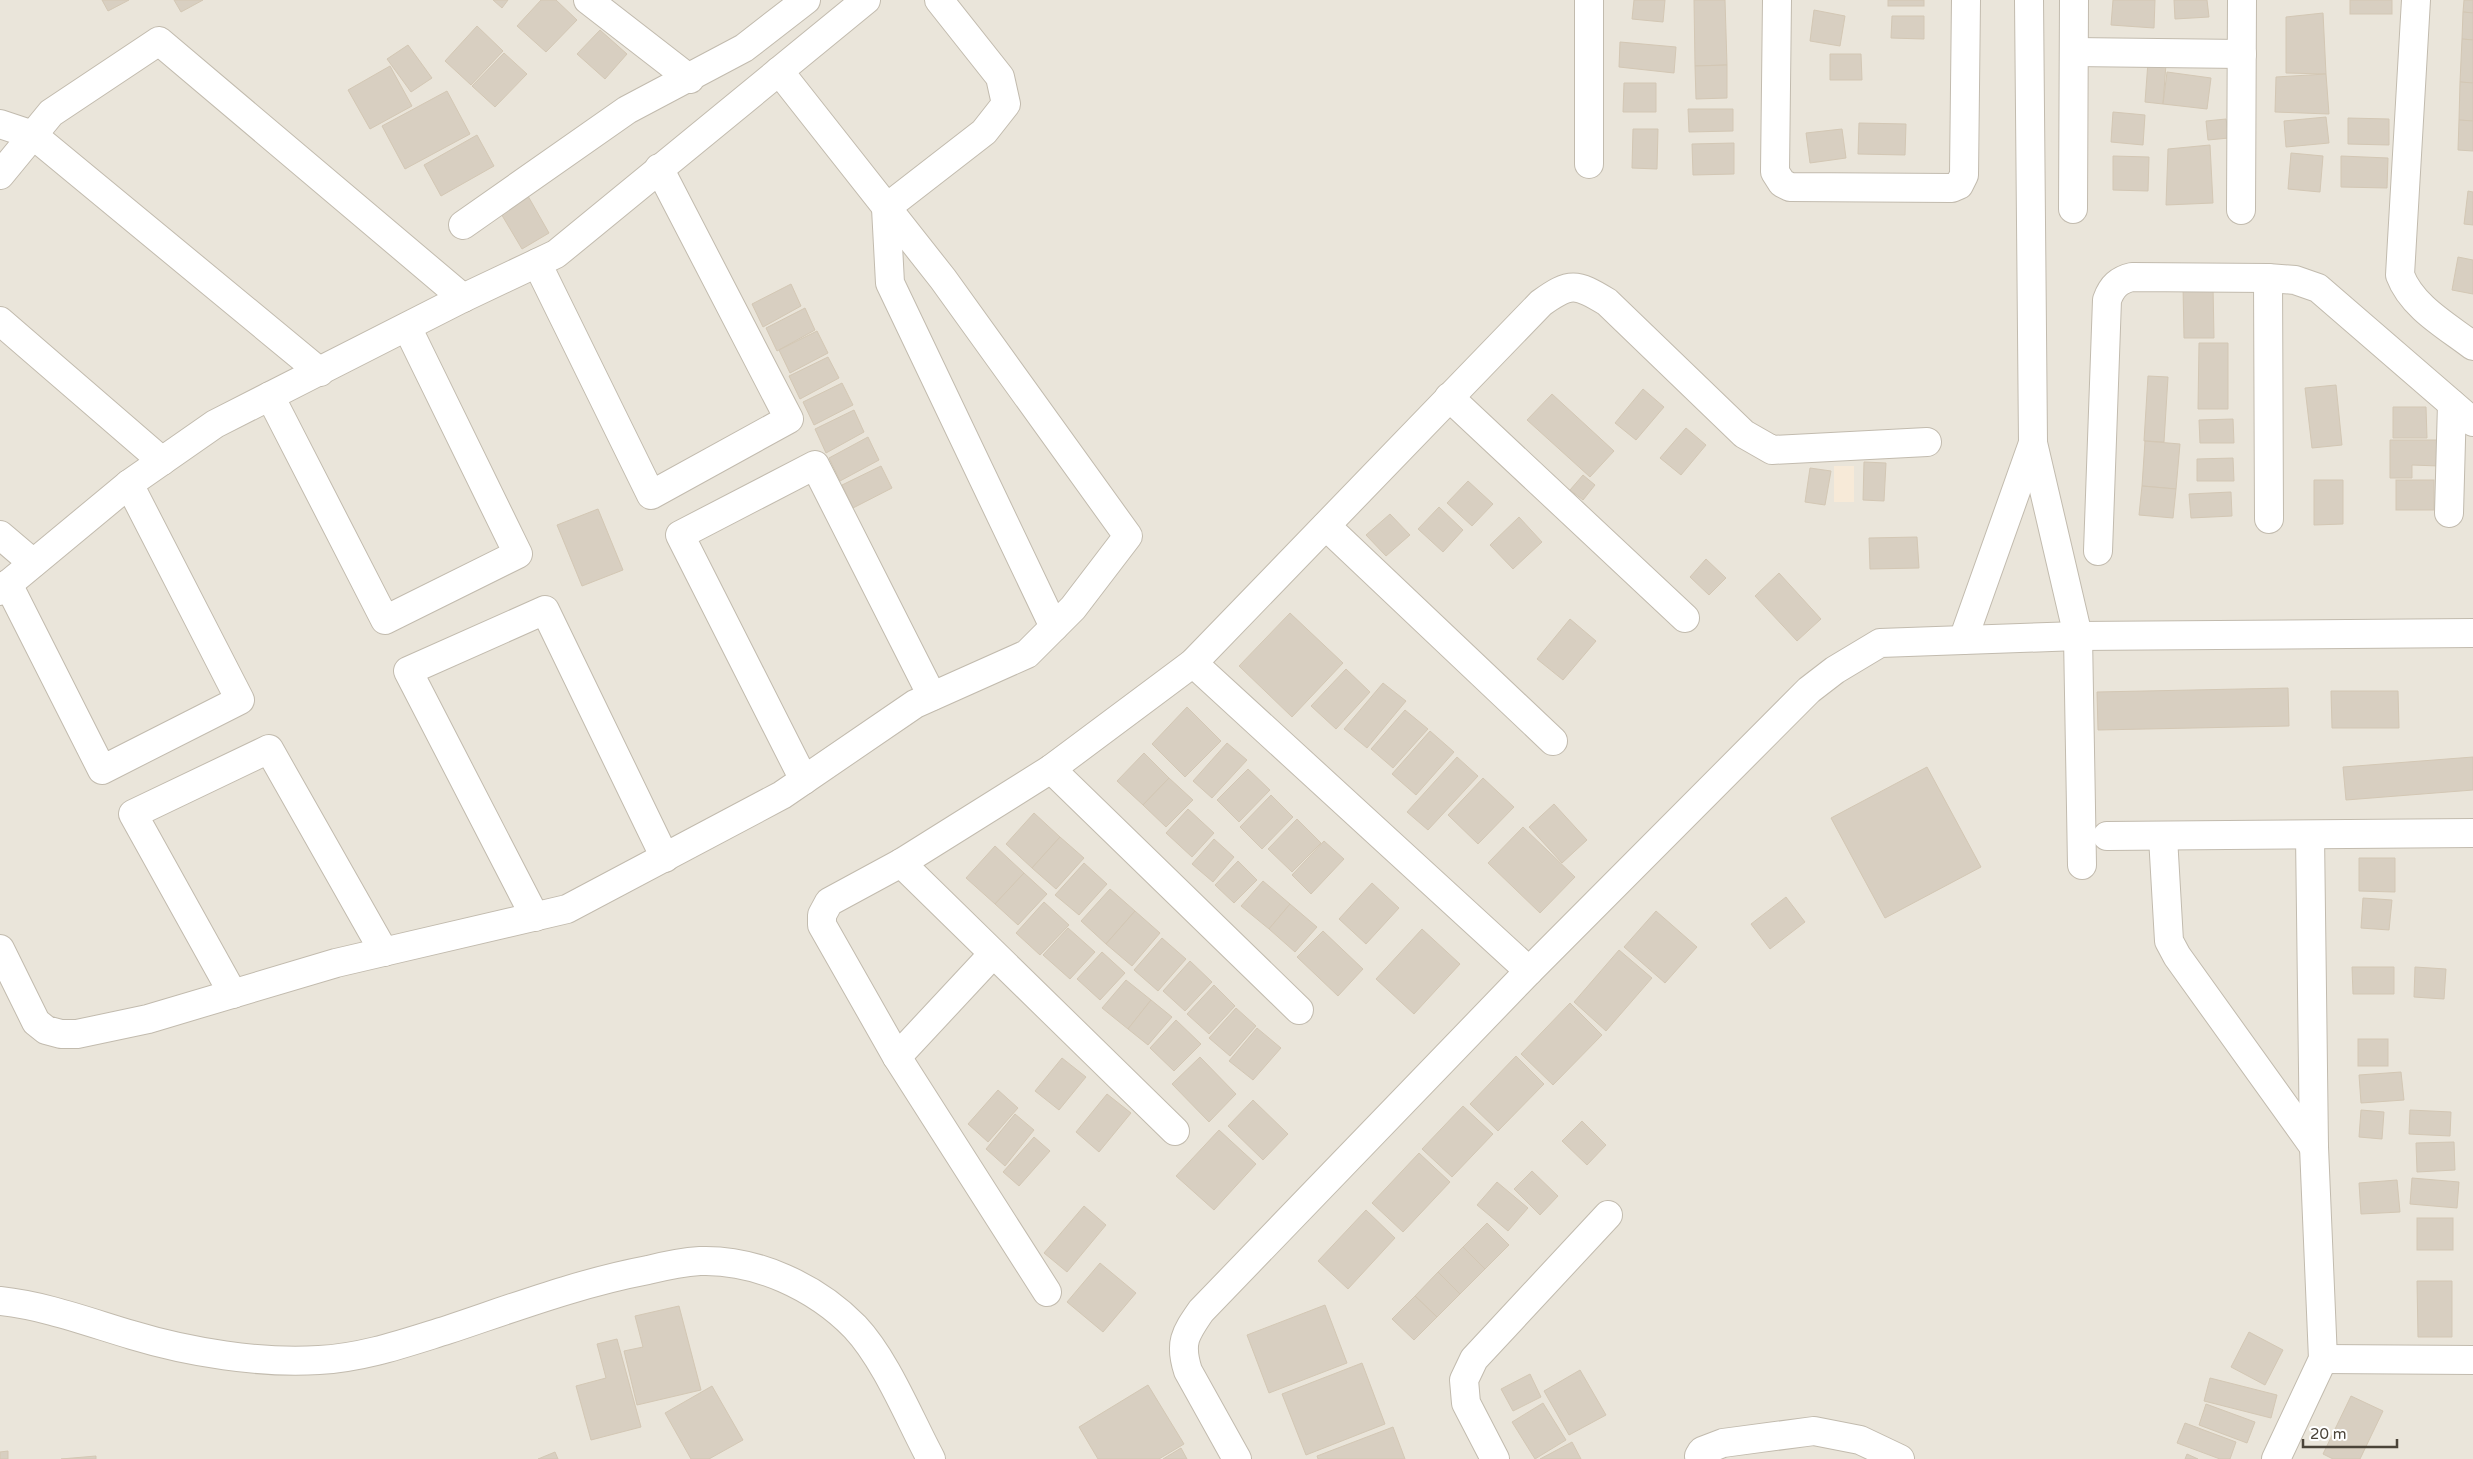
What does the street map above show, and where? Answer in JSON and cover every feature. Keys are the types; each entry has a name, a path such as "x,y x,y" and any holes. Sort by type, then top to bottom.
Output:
{"street":[{"path":"588,0 690,78"},
{"path":"462,224 627,110 744,48 806,0"},
{"path":"129,484 240,700 102,770 4,588 129,484 214,424 463,298 556,254 866,0"},
{"path":"886,208 984,132 1006,104 1000,77 939,0"},
{"path":"1589,0 1589,164"},
{"path":"1777,0 1775,172 1782,183 1790,187 1943,188 1952,188 1960,185 1964,175 1966,0"},
{"path":"2030,0 2033,443 2078,636 2082,865"},
{"path":"2072,209 2074,0"},
{"path":"2241,210 2242,0"},
{"path":"2416,0 2400,275 2406,290 2417,302 2473,346"},
{"path":"0,175 51,113 159,40 463,298"},
{"path":"2074,52 2242,54"},
{"path":"0,949 36,1022 46,1030 61,1034 78,1034 148,1020 336,964 567,909 782,795 915,704 1027,654 1073,608 1128,536 943,279 779,71"},
{"path":"0,124 32,136 320,372"},
{"path":"537,263 651,494 789,419 659,168"},
{"path":"886,208 890,283 1054,627"},
{"path":"2098,551 2107,300 2110,290 2121,279 2132,277 2268,278 2295,280 2318,288 2473,422"},
{"path":"2268,278 2269,520"},
{"path":"1047,1292 897,1057 822,926 822,915 829,902 902,863 1052,769 1193,663 1541,303 1561,289 1576,287 1589,291 1607,302 1744,434 1772,450 1927,442"},
{"path":"0,321 162,461"},
{"path":"270,396 385,620 518,554 407,327"},
{"path":"1449,397 1685,618"},
{"path":"2449,513 2452,404"},
{"path":"1963,640 2033,443"},
{"path":"804,780 680,535 814,465 932,696"},
{"path":"1326,526 1554,741"},
{"path":"0,535 33,563"},
{"path":"535,917 408,671 545,610 664,858"},
{"path":"1237,1459 1188,1370 1184,1356 1183,1342 1189,1328 1201,1311 1529,971 1810,690 1835,670 1880,643 2078,636 2473,633"},
{"path":"1193,663 1529,971"},
{"path":"233,994 133,814 270,749 384,952"},
{"path":"1052,769 1299,1010"},
{"path":"2107,836 2473,833"},
{"path":"2276,1459 2323,1358 2314,1147 2310,835"},
{"path":"2163,836 2169,941 2177,956 2314,1147"},
{"path":"902,863 1175,1131"},
{"path":"897,1057 993,954"},
{"path":"1495,1459 1466,1404 1464,1380 1474,1358 1608,1215"},
{"path":"0,1301 51,1310 136,1336 207,1351 234,1356 318,1361 356,1356 394,1347 608,1277 699,1261 736,1263 774,1274 804,1288 855,1327 875,1352 931,1459"},
{"path":"2323,1358 2473,1360"},
{"path":"1700,1459 1699,1456 1702,1451 1724,1443 1814,1431 1860,1440 1900,1459"}],"shaded area":[{"path":"0,0 2473,0 2473,1459 0,1459"},
{"path":"1834,466 1854,466 1854,502 1834,502"}],"building":[{"path":"102,0 129,0 108,11"},
{"path":"174,0 203,0 181,12"},
{"path":"493,0 508,0 502,8"},
{"path":"541,0 556,0 577,20 546,52 517,26"},
{"path":"1634,0 1665,0 1663,22 1632,19"},
{"path":"1694,0 1725,0 1727,65 1695,66"},
{"path":"1888,0 1924,0 1924,6 1888,6"},
{"path":"2113,0 2155,0 2154,28 2111,25"},
{"path":"2174,0 2207,0 2209,17 2175,19"},
{"path":"2350,0 2392,0 2392,14 2350,14"},
{"path":"2464,0 2473,0 2473,13 2463,12"},
{"path":"1814,10 1845,16 1840,46 1810,41"},
{"path":"2463,12 2473,13 2473,40 2462,39"},
{"path":"2323,13 2326,74 2286,73 2286,17"},
{"path":"1892,16 1924,16 1924,39 1891,38"},
{"path":"477,26 503,51 471,85 445,61"},
{"path":"600,30 627,54 605,79 577,54"},
{"path":"2462,39 2473,40 2473,83 2460,82"},
{"path":"1620,42 1676,47 1674,73 1619,67"},
{"path":"408,45 432,78 411,92 387,59"},
{"path":"504,53 527,74 495,107 472,86"},
{"path":"1830,54 1861,54 1862,80 1830,80"},
{"path":"2148,62 2166,64 2163,104 2145,102"},
{"path":"1727,65 1727,98 1696,99 1695,66"},
{"path":"390,66 412,106 370,129 348,90"},
{"path":"2167,72 2211,78 2207,109 2163,104"},
{"path":"2326,74 2329,114 2275,112 2276,77"},
{"path":"2460,82 2473,83 2473,121 2459,120"},
{"path":"1624,83 1656,83 1656,112 1623,112"},
{"path":"447,91 470,134 405,169 382,126"},
{"path":"1688,109 1733,109 1733,131 1689,132"},
{"path":"2113,112 2145,115 2143,145 2111,142"},
{"path":"2326,117 2329,143 2286,147 2284,121"},
{"path":"2348,118 2389,119 2389,145 2348,144"},
{"path":"2226,119 2229,138 2208,140 2206,121"},
{"path":"2459,120 2473,121 2473,151 2458,150"},
{"path":"1859,123 1906,124 1905,155 1858,154"},
{"path":"1633,129 1658,129 1657,169 1632,168"},
{"path":"1842,129 1846,158 1810,163 1806,133"},
{"path":"477,135 494,166 441,196 424,165"},
{"path":"1734,143 1734,174 1693,175 1692,144"},
{"path":"2210,145 2213,203 2166,205 2168,149"},
{"path":"2291,153 2323,156 2320,192 2288,189"},
{"path":"2113,156 2149,157 2148,191 2113,190"},
{"path":"2341,156 2388,158 2387,188 2341,187"},
{"path":"2468,191 2473,192 2473,225 2464,224"},
{"path":"528,196 549,233 522,249 500,212"},
{"path":"2458,257 2473,260 2473,294 2452,290"},
{"path":"791,284 801,306 763,327 752,304"},
{"path":"2183,286 2213,286 2214,338 2184,338"},
{"path":"805,308 815,330 777,351 766,328"},
{"path":"817,331 828,353 790,373 779,350"},
{"path":"2199,343 2228,343 2228,409 2198,409"},
{"path":"828,357 839,378 800,399 789,376"},
{"path":"2148,376 2168,377 2164,442 2144,441"},
{"path":"842,383 853,405 814,425 803,402"},
{"path":"2336,385 2342,445 2312,448 2305,388"},
{"path":"1643,389 1664,407 1636,440 1615,423"},
{"path":"1552,394 1614,451 1590,477 1527,420"},
{"path":"2393,407 2426,407 2427,438 2393,438"},
{"path":"854,410 864,432 826,453 815,429"},
{"path":"2233,419 2234,443 2200,443 2199,420"},
{"path":"1686,428 1706,445 1681,475 1660,458"},
{"path":"868,437 879,460 840,481 829,458"},
{"path":"2390,440 2439,440 2439,466 2412,465 2412,478 2390,478"},
{"path":"2145,441 2180,444 2176,489 2142,486"},
{"path":"2233,458 2234,481 2197,481 2197,459"},
{"path":"1864,462 1886,463 1884,501 1863,500"},
{"path":"881,466 892,488 853,508 842,485"},
{"path":"1810,468 1831,471 1825,505 1805,502"},
{"path":"1583,475 1595,485 1583,500 1570,490"},
{"path":"2314,480 2343,480 2343,524 2314,525"},
{"path":"2396,480 2434,480 2434,510 2396,510"},
{"path":"1468,481 1493,504 1472,526 1447,503"},
{"path":"2142,486 2176,489 2173,518 2139,515"},
{"path":"2231,492 2232,516 2191,518 2189,494"},
{"path":"1439,507 1463,530 1443,552 1418,529"},
{"path":"598,509 623,570 582,586 557,525"},
{"path":"1390,514 1410,535 1386,556 1366,535"},
{"path":"1519,517 1542,542 1513,569 1490,545"},
{"path":"1917,537 1919,568 1870,569 1869,538"},
{"path":"1706,559 1726,578 1709,595 1690,577"},
{"path":"1779,573 1821,619 1797,641 1755,596"},
{"path":"1290,613 1343,663 1292,717 1239,666"},
{"path":"1570,619 1596,641 1563,680 1537,659"},
{"path":"1346,669 1370,692 1336,729 1311,706"},
{"path":"1383,683 1406,701 1367,748 1344,729"},
{"path":"2288,688 2289,726 2098,730 2097,692"},
{"path":"2331,691 2398,691 2399,728 2332,728"},
{"path":"1187,707 1221,741 1185,777 1152,744"},
{"path":"1405,710 1428,729 1393,768 1371,749"},
{"path":"1430,731 1454,752 1416,795 1392,774"},
{"path":"1227,743 1247,760 1212,798 1193,781"},
{"path":"1144,753 1169,778 1143,805 1117,781"},
{"path":"1457,757 1478,776 1428,830 1407,812"},
{"path":"2473,757 2473,790 2346,800 2343,767"},
{"path":"1927,767 1981,867 1885,918 1831,818"},
{"path":"1248,769 1270,790 1239,822 1217,800"},
{"path":"1169,778 1193,800 1166,827 1143,805"},
{"path":"1483,778 1514,807 1478,844 1448,815"},
{"path":"1271,795 1293,817 1262,849 1240,827"},
{"path":"1554,804 1587,840 1562,863 1529,827"},
{"path":"1188,809 1214,833 1192,857 1166,833"},
{"path":"1034,813 1060,837 1032,868 1006,844"},
{"path":"1297,819 1321,843 1292,872 1268,849"},
{"path":"1523,827 1575,877 1540,913 1488,863"},
{"path":"1060,837 1084,858 1056,889 1032,868"},
{"path":"1214,839 1234,857 1213,882 1192,864"},
{"path":"1324,841 1344,859 1311,894 1292,875"},
{"path":"995,846 1024,873 995,904 966,878"},
{"path":"2359,858 2395,858 2395,892 2359,891"},
{"path":"1238,861 1257,880 1234,903 1215,885"},
{"path":"1084,863 1107,884 1079,915 1055,895"},
{"path":"1024,873 1047,894 1018,925 995,904"},
{"path":"1263,881 1290,904 1269,929 1241,906"},
{"path":"1372,883 1399,908 1366,944 1339,919"},
{"path":"1110,889 1135,911 1106,944 1081,921"},
{"path":"1786,897 1805,922 1770,949 1751,924"},
{"path":"2363,898 2392,900 2389,930 2361,928"},
{"path":"1044,902 1069,925 1040,955 1016,933"},
{"path":"1290,904 1317,927 1295,952 1269,929"},
{"path":"1135,911 1160,933 1132,966 1106,944"},
{"path":"1656,911 1697,947 1665,983 1624,947"},
{"path":"1068,928 1095,952 1070,979 1043,955"},
{"path":"1422,929 1460,964 1414,1014 1376,979"},
{"path":"1323,931 1363,969 1338,996 1297,957"},
{"path":"1162,938 1186,959 1158,991 1134,970"},
{"path":"1619,950 1652,978 1606,1031 1574,1002"},
{"path":"1102,952 1125,973 1100,1000 1077,979"},
{"path":"1190,961 1212,982 1185,1011 1163,991"},
{"path":"2352,967 2394,967 2394,994 2353,994"},
{"path":"2415,967 2446,969 2444,999 2414,997"},
{"path":"1126,980 1151,1000 1128,1029 1102,1008"},
{"path":"1214,985 1235,1006 1209,1034 1187,1014"},
{"path":"1151,1000 1172,1017 1148,1045 1128,1029"},
{"path":"1570,1003 1602,1035 1553,1085 1521,1054"},
{"path":"1236,1008 1256,1026 1230,1056 1209,1038"},
{"path":"1176,1020 1201,1044 1174,1071 1150,1048"},
{"path":"1257,1028 1281,1048 1253,1080 1229,1061"},
{"path":"2358,1039 2388,1039 2388,1066 2358,1066"},
{"path":"1516,1056 1544,1084 1498,1131 1470,1104"},
{"path":"1200,1057 1236,1094 1209,1122 1172,1084"},
{"path":"1062,1058 1086,1077 1059,1110 1035,1091"},
{"path":"2401,1072 2404,1100 2361,1103 2359,1075"},
{"path":"998,1090 1018,1108 988,1142 968,1124"},
{"path":"1107,1094 1131,1113 1099,1152 1076,1132"},
{"path":"1253,1100 1288,1134 1263,1160 1228,1126"},
{"path":"1463,1106 1493,1134 1452,1177 1422,1149"},
{"path":"2361,1110 2384,1112 2382,1139 2359,1137"},
{"path":"2410,1110 2451,1112 2450,1136 2409,1134"},
{"path":"1015,1114 1034,1130 1005,1166 986,1149"},
{"path":"1582,1121 1606,1145 1587,1165 1562,1141"},
{"path":"1219,1130 1256,1164 1214,1210 1176,1176"},
{"path":"1034,1137 1050,1151 1019,1186 1003,1172"},
{"path":"2454,1142 2455,1170 2417,1172 2416,1143"},
{"path":"1419,1153 1450,1182 1403,1232 1372,1203"},
{"path":"1532,1171 1558,1196 1540,1215 1514,1189"},
{"path":"2412,1178 2459,1182 2457,1208 2410,1204"},
{"path":"2397,1180 2400,1212 2361,1214 2359,1183"},
{"path":"1497,1182 1528,1208 1508,1231 1477,1205"},
{"path":"1084,1206 1106,1225 1067,1272 1044,1253"},
{"path":"1366,1210 1395,1238 1348,1289 1318,1261"},
{"path":"2417,1218 2453,1218 2453,1250 2417,1250"},
{"path":"1487,1223 1509,1245 1485,1269 1463,1247"},
{"path":"1463,1247 1485,1269 1460,1294 1438,1272"},
{"path":"1100,1263 1136,1293 1103,1332 1067,1302"},
{"path":"1438,1272 1460,1294 1437,1317 1415,1296"},
{"path":"2417,1281 2452,1281 2452,1337 2418,1337"},
{"path":"1415,1296 1437,1317 1414,1340 1392,1319"},
{"path":"1325,1305 1347,1363 1269,1393 1247,1335"},
{"path":"679,1306 701,1390 637,1405 624,1351 643,1347 635,1316"},
{"path":"2249,1332 2283,1350 2265,1385 2231,1367"},
{"path":"617,1339 641,1427 591,1440 576,1386 606,1378 597,1344"},
{"path":"1362,1363 1385,1424 1306,1455 1282,1394"},
{"path":"1580,1370 1606,1415 1569,1435 1544,1391"},
{"path":"1530,1374 1541,1397 1513,1411 1501,1389"},
{"path":"2210,1378 2277,1395 2271,1418 2204,1401"},
{"path":"1148,1385 1184,1444 1159,1459 1098,1459 1079,1427"},
{"path":"712,1386 743,1440 709,1459 691,1459 665,1413"},
{"path":"2351,1396 2383,1411 2360,1459 2333,1459 2323,1454"},
{"path":"1543,1403 1566,1440 1535,1459 1512,1422"},
{"path":"2206,1404 2255,1422 2247,1443 2199,1425"},
{"path":"2185,1423 2236,1442 2230,1459 2220,1459 2177,1443"},
{"path":"1393,1427 1405,1459 1318,1459 1317,1456"},
{"path":"1572,1442 1581,1459 1540,1459"},
{"path":"1181,1448 1187,1459 1163,1459"},
{"path":"8,1451 8,1459 0,1459 0,1452"},
{"path":"555,1452 558,1459 538,1459"},
{"path":"2187,1454 2198,1459 2185,1459"},
{"path":"96,1456 96,1459 61,1459"}]}
